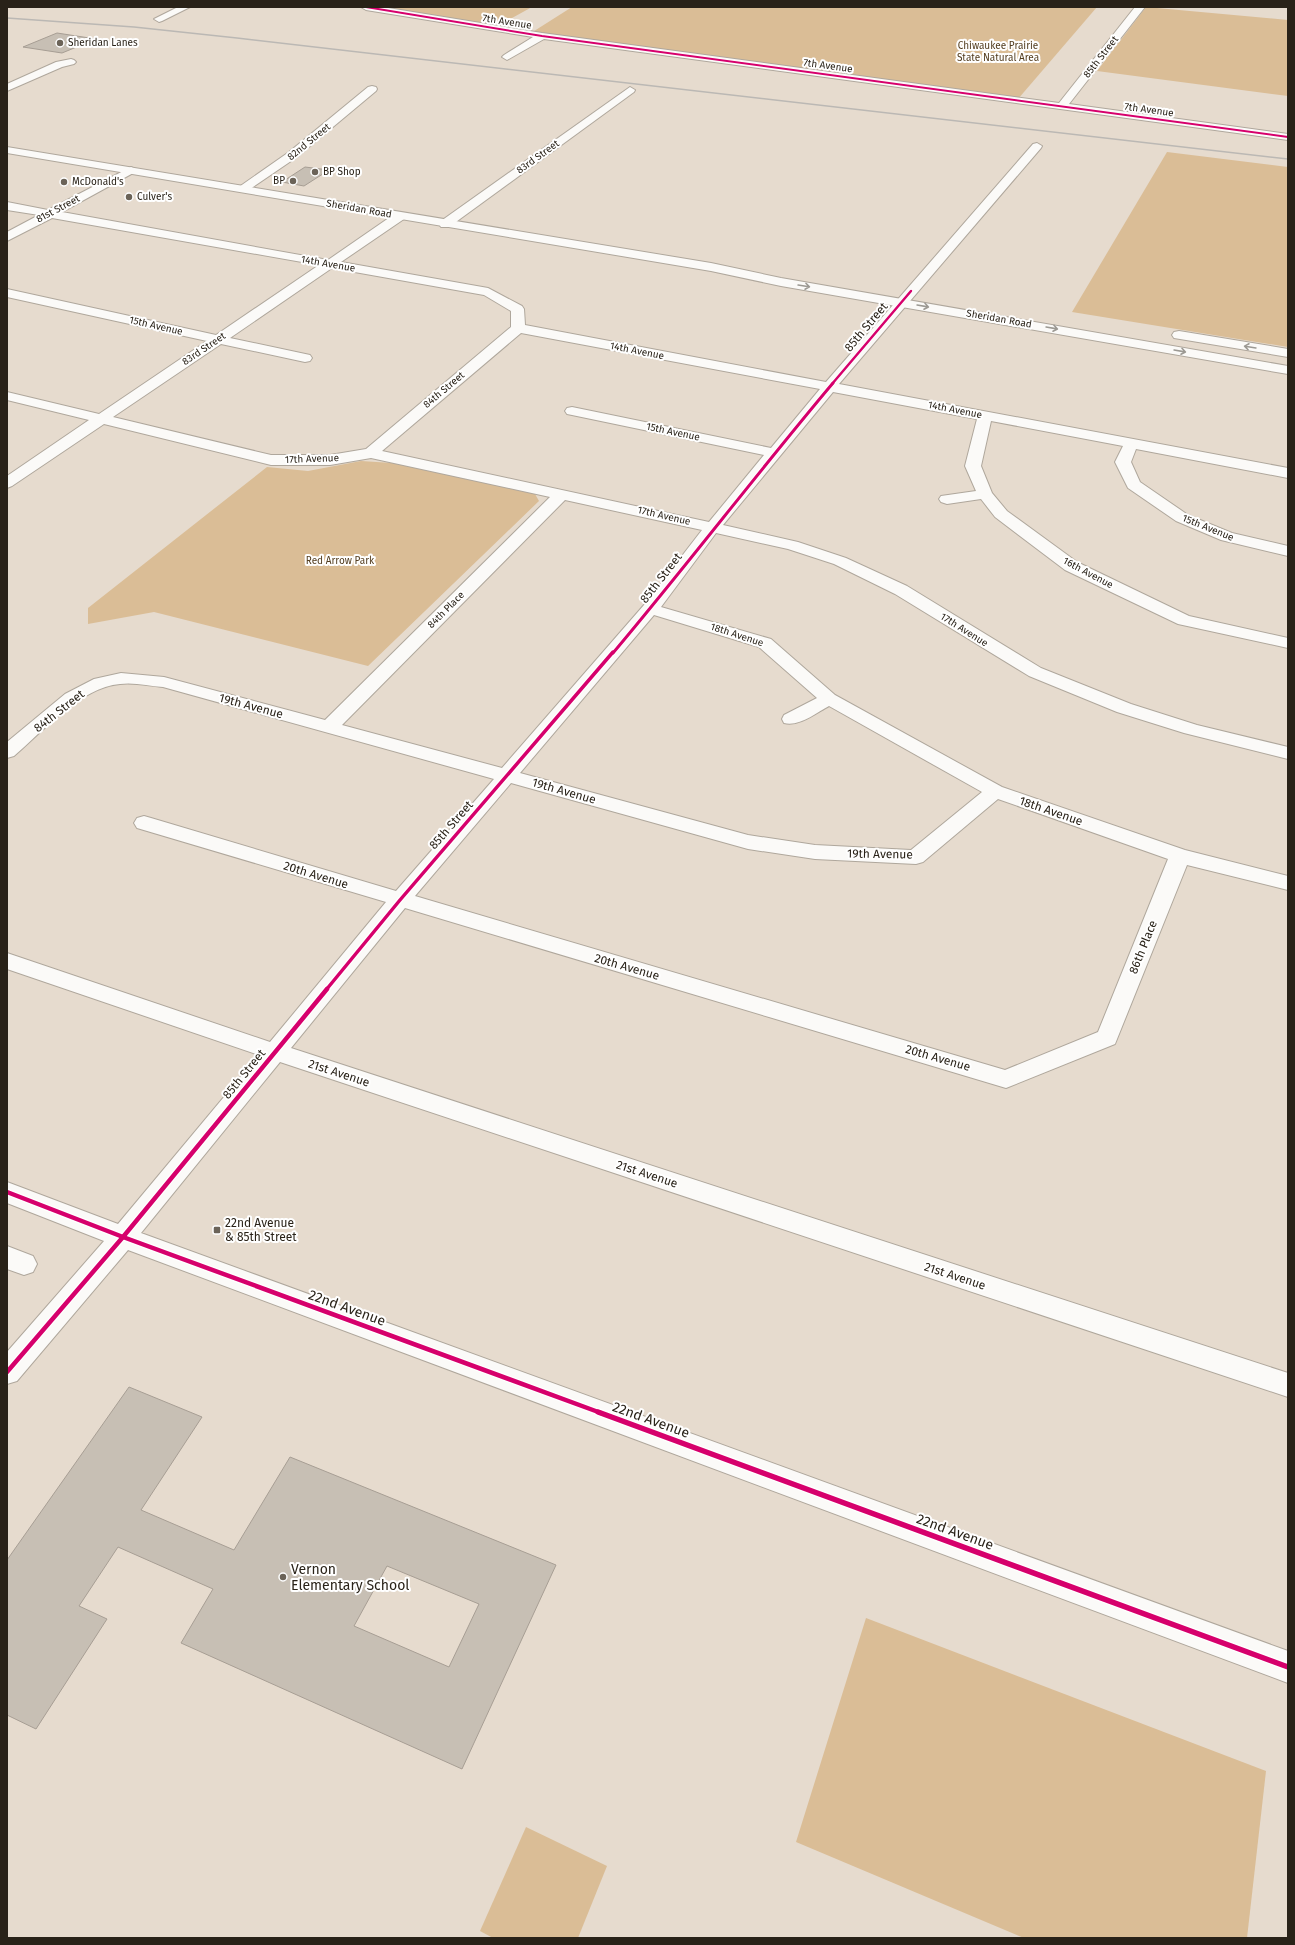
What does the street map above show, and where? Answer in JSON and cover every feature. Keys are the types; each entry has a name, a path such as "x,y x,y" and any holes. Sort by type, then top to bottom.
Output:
{"street":[{"path":"159,19 185,7"},
{"name":"7th Avenue","path":"366,7 542,36 1288,137"},
{"name":"85th Street","path":"1062,106 1140,7"},
{"path":"507,57 542,36"},
{"path":"7,88 59,64 71,62"},
{"name":"82nd Street","path":"242,189 272,171 296,153 372,89"},
{"name":"83rd Street","path":"445,224 630,90"},
{"name":"85th Street","path":"7,1372 124,1237 400,900 650,609 713,528 902,294 1037,146"},
{"name":"Sheridan Road","path":"7,150 711,268 780,282 902,294 1288,370"},
{"name":"81st Street","path":"7,236 131,170"},
{"name":"14th Avenue","path":"7,206 488,292 517,309 518,328 1288,473"},
{"name":"83rd Street","path":"7,483 400,216"},
{"name":"Sheridan Road","path":"711,268 765,271 856,282"},
{"name":"15th Avenue","path":"7,292 218,340 305,358"},
{"name":"Sheridan Road","path":"902,294 926,294"},
{"name":"84th Street","path":"371,453 518,328"},
{"path":"1164,333 1288,353"},
{"name":"17th Avenue","path":"7,396 103,418 271,460 330,460 371,453 792,545 840,561 901,590 1035,672 1124,708 1191,729 1288,753"},
{"name":"15th Avenue","path":"572,411 774,453"},
{"name":"16th Avenue","path":"985,416 973,466 985,494 1001,514 1071,566 1184,620 1288,643"},
{"name":"15th Avenue","path":"1131,444 1123,462 1134,485 1182,518 1227,537 1288,551"},
{"name":"84th Place","path":"329,726 562,494"},
{"path":"947,499 985,494"},
{"name":"18th Avenue","path":"650,609 765,643 829,699 995,791 1180,856 1288,883"},
{"name":"84th Street","path":"7,752 65,703 88,688 116,678"},
{"name":"19th Avenue","path":"116,678 164,682 508,775 748,842 815,852 916,857 995,791"},
{"path":"791,719 829,699"},
{"name":"20th Avenue","path":"144,824 1006,1079 1106,1038"},
{"name":"86th Place","path":"1106,1038 1180,856"},
{"name":"21st Avenue","path":"7,961 275,1052 1288,1385"},
{"name":"22nd Avenue","path":"7,1192 124,1237 1288,1667"}],"green space":[{"path":"375,7 532,7 496,27"},
{"name":"Chiwaukee Prairie State Natural Area","path":"572,7 1097,7 1018,99 531,33"},
{"path":"1146,7 1288,20 1288,96 1097,71"},
{"path":"1167,152 1288,167 1288,347 1072,312"},
{"name":"Red Arrow Park","path":"361,461 392,463 535,494 539,501 368,666 154,612 88,624 88,608 267,467 308,471"},
{"path":"866,1618 1266,1771 1247,1938 1024,1938 796,1842"},
{"path":"526,1827 607,1866 578,1938 493,1938 480,1931"}],"building":[{"name":"Sheridan Lanes","path":"57,33 96,39 62,53 23,47"},
{"path":"305,167 329,170 304,186 282,182"},
{"name":"Vernon Elementary School","path":"129,1387 202,1417 141,1510 234,1550 290,1457 556,1565 462,1769 181,1643 213,1589 118,1547 79,1606 107,1619 36,1729 7,1715 7,1560","holes":["387,1566 479,1604 449,1667 354,1626"]}],"railway":[{"path":"7,18 134,27 237,38 1288,159"}],"cycle path":[{"path":"366,7 542,36 1288,137"},
{"path":"7,1372 123,1237 400,900 650,609 774,453 911,291"},
{"path":"7,1192 123,1237 1288,1667"}],"place":[{"name":"Sheridan Lanes","path":"60,43"},
{"name":"BP Shop","path":"315,172"},
{"name":"BP","path":"293,181"},
{"name":"McDonald's","path":"64,182"},
{"name":"Culver's","path":"129,197"},
{"name":"22nd Avenue & 85th Street","path":"217,1230"},
{"name":"Vernon Elementary School","path":"283,1577"}]}
